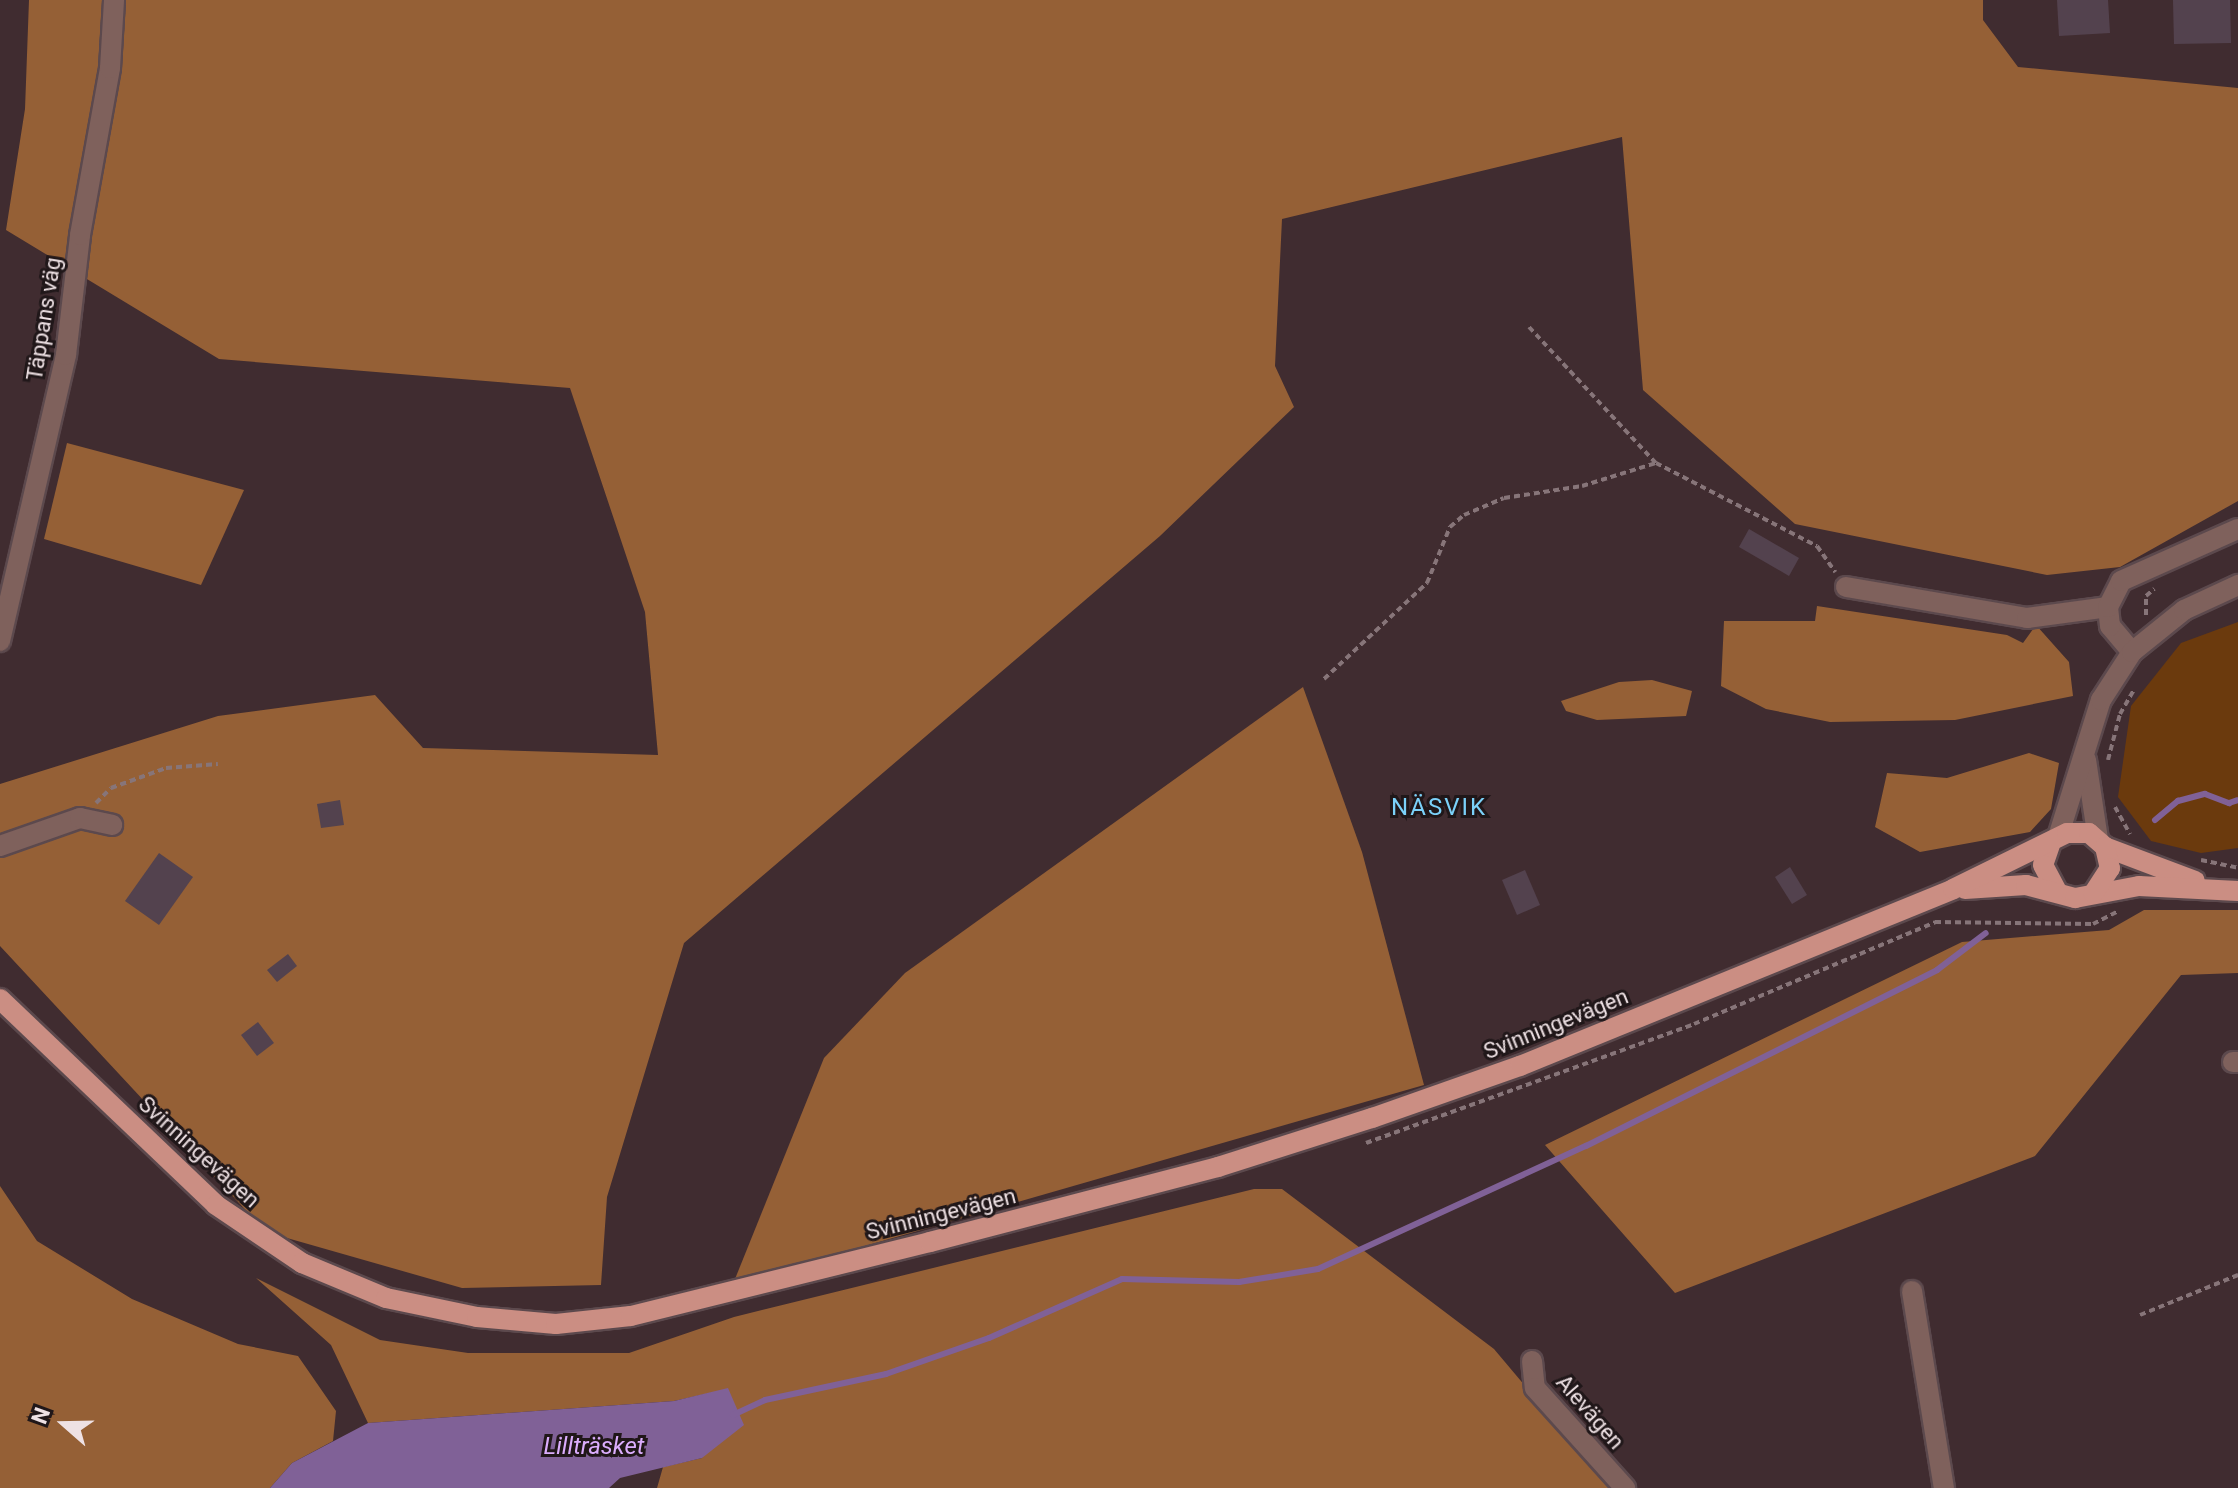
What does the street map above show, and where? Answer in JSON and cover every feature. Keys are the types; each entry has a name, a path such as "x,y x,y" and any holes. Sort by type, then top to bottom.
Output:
{"main road":[{"name":"Svinningevägen","path":"0,999 216,1205 302,1263 414,1304 477,1317 556,1324 631,1316 1218,1167 1520,1066 1953,889 2078,831 2206,886"},
{"path":"2054,841 2043,865 2057,891"},
{"path":"2094,893 2110,868 2102,843"},
{"name":"Svinningevägen","path":"1953,889 2026,885 2075,898 2139,886 2206,886 2238,891"}],"street":[{"name":"Täppans väg","path":"0,641 66,355 80,235 110,68 114,0"},
{"path":"2132,652 2110,626 2108,607 2121,581 2238,529"},
{"path":"2054,841 2085,756 2101,700 2132,652 2184,610 2238,585"},
{"path":"1846,587 2027,618 2108,607"},
{"path":"2085,756 2102,843"},
{"path":"0,846 80,818 112,825"},
{"path":"1912,1291 1944,1488"},
{"name":"Alevägen","path":"1532,1361 1535,1388 1625,1488"}],"path":[{"path":"1529,327 1656,463 1817,546 1846,587"},
{"path":"1324,679 1427,583 1450,527 1464,515 1504,498 1582,486 1656,463"},
{"path":"2159,629 2143,611 2146,596 2164,581"},
{"path":"2108,769 2120,714 2135,687"},
{"path":"80,818 111,788 166,768 218,764"},
{"path":"2114,804 2125,829 2138,841"},
{"path":"1359,1145 1418,1128 1694,1024 1935,922 2093,924 2119,911 2139,886"},
{"path":"2140,1315 2238,1275"}],"shaded area":[{"path":"29,0 1983,0 1983,20 2018,67 2238,88 2238,501 2120,567 2047,575 1795,524 1643,390 1622,137 1282,219 1275,366 1294,407 1160,536 684,943 607,1197 601,1285 462,1288 266,1232 0,946 0,784 218,716 375,695 423,748 658,755 645,612 570,388 219,359 6,230 25,109"},
{"path":"67,443 244,490 201,585 44,539"},
{"path":"1817,606 2007,635 2023,643 2036,625 2069,662 2073,696 1955,720 1830,722 1766,709 1721,686 1724,621 1815,621"},
{"path":"2238,622 2238,848 2201,853 2151,841 2118,797 2131,706 2181,643"},
{"path":"1652,680 1692,691 1686,716 1597,720 1566,711 1561,701 1619,682"},
{"path":"1303,687 1362,852 1424,1085 733,1284 824,1058 905,973"},
{"path":"2029,753 2059,763 2051,809 2030,832 1920,852 1875,827 1887,773 1947,778"},
{"path":"2144,910 2238,910 2238,973 2181,975 2035,1156 1675,1293 1545,1145 1962,942 2109,930"},
{"path":"0,1186 37,1241 132,1299 238,1344 298,1356 336,1411 333,1441 292,1463 270,1488 0,1488"},
{"path":"1254,1189 1282,1189 1494,1349 1611,1488 657,1488 663,1467 702,1458 728,1389 674,1401 368,1423 331,1345 256,1278 380,1340 468,1353 629,1353 734,1317"}],"water":[{"name":"Lillträsket","path":"728,1388 744,1425 702,1458 620,1478 609,1488 270,1488 292,1463 368,1423 674,1401"}],"building":[{"path":"2057,0 2108,0 2110,33 2059,36"},
{"path":"2173,0 2230,0 2231,43 2174,44"},
{"path":"1749,529 1799,558 1789,576 1739,547"},
{"path":"340,800 344,825 321,828 317,804"},
{"path":"159,853 193,877 159,925 125,901"},
{"path":"1790,867 1807,895 1792,904 1775,877"},
{"path":"1525,870 1540,905 1517,915 1502,880"},
{"path":"288,954 297,966 277,982 267,970"},
{"path":"258,1022 274,1043 257,1056 241,1035"}],"waterway":[{"path":"2155,820 2178,801 2205,794 2229,803 2238,800"},
{"path":"733,1415 765,1400 886,1374 989,1338 1122,1279 1239,1282 1318,1269 1586,1146 1937,970 1986,933"}],"district":[{"name":"NÄSVIK","path":"1439,808"}]}
